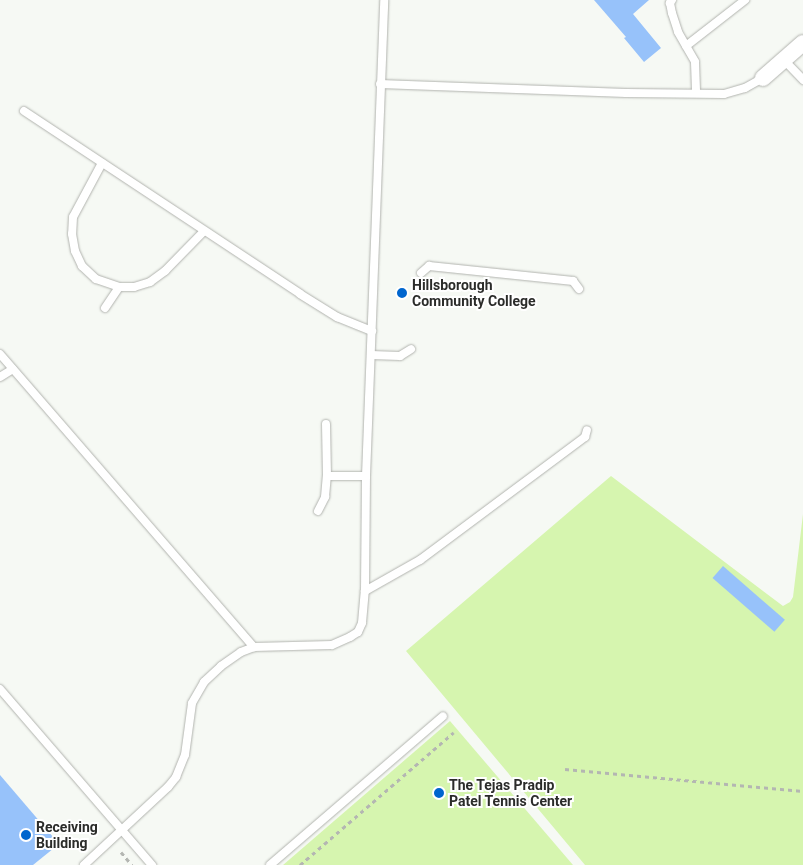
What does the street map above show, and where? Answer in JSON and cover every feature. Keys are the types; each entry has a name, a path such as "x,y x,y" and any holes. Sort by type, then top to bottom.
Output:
{"street":[{"path":"763,78 803,43"}],"lane":[{"path":"84,865 176,777 185,754 192,703 204,682 230,659 254,647 283,645 322,647 346,640 358,632 362,623 365,591 366,476 384,0"},
{"path":"672,0 670,3 678,32 695,62 696,93"},
{"path":"686,46 745,0"},
{"path":"784,60 803,80"},
{"path":"380,84 626,93 724,94 735,92 763,78"},
{"path":"24,111 337,317 372,331"},
{"path":"102,163 73,217 72,234 75,252 82,266 96,279 119,287 134,287 158,277 204,231"},
{"path":"421,273 429,266 573,281 579,289"},
{"path":"105,308 119,287"},
{"path":"371,355 400,356 411,349"},
{"path":"0,354 254,647"},
{"path":"0,377 13,369"},
{"path":"318,511 325,497 327,476 326,424"},
{"path":"365,591 420,560 585,437 587,430"},
{"path":"327,476 366,476"},
{"path":"0,689 152,865"},
{"path":"270,865 443,716"}],"path":[{"path":"300,865 454,732"},
{"path":"565,769 803,791"}],"green space":[{"path":"611,476 783,606 790,602 793,597 803,514 803,865 585,865 406,651"},
{"name":"The Tejas Pradip Patel Tennis Center","path":"450,721 573,865 283,865"}],"building":[{"path":"594,0 649,0 633,14 661,48 644,62 624,38 626,37"},
{"path":"723,566 785,620 774,632 713,578"},
{"name":"Receiving Building","path":"0,775 59,844 33,865 0,865"}],"place":[{"name":"Hillsborough Community College","path":"402,293"},
{"name":"The Tejas Pradip Patel Tennis Center","path":"439,793"},
{"name":"Receiving Building","path":"26,835"}]}
